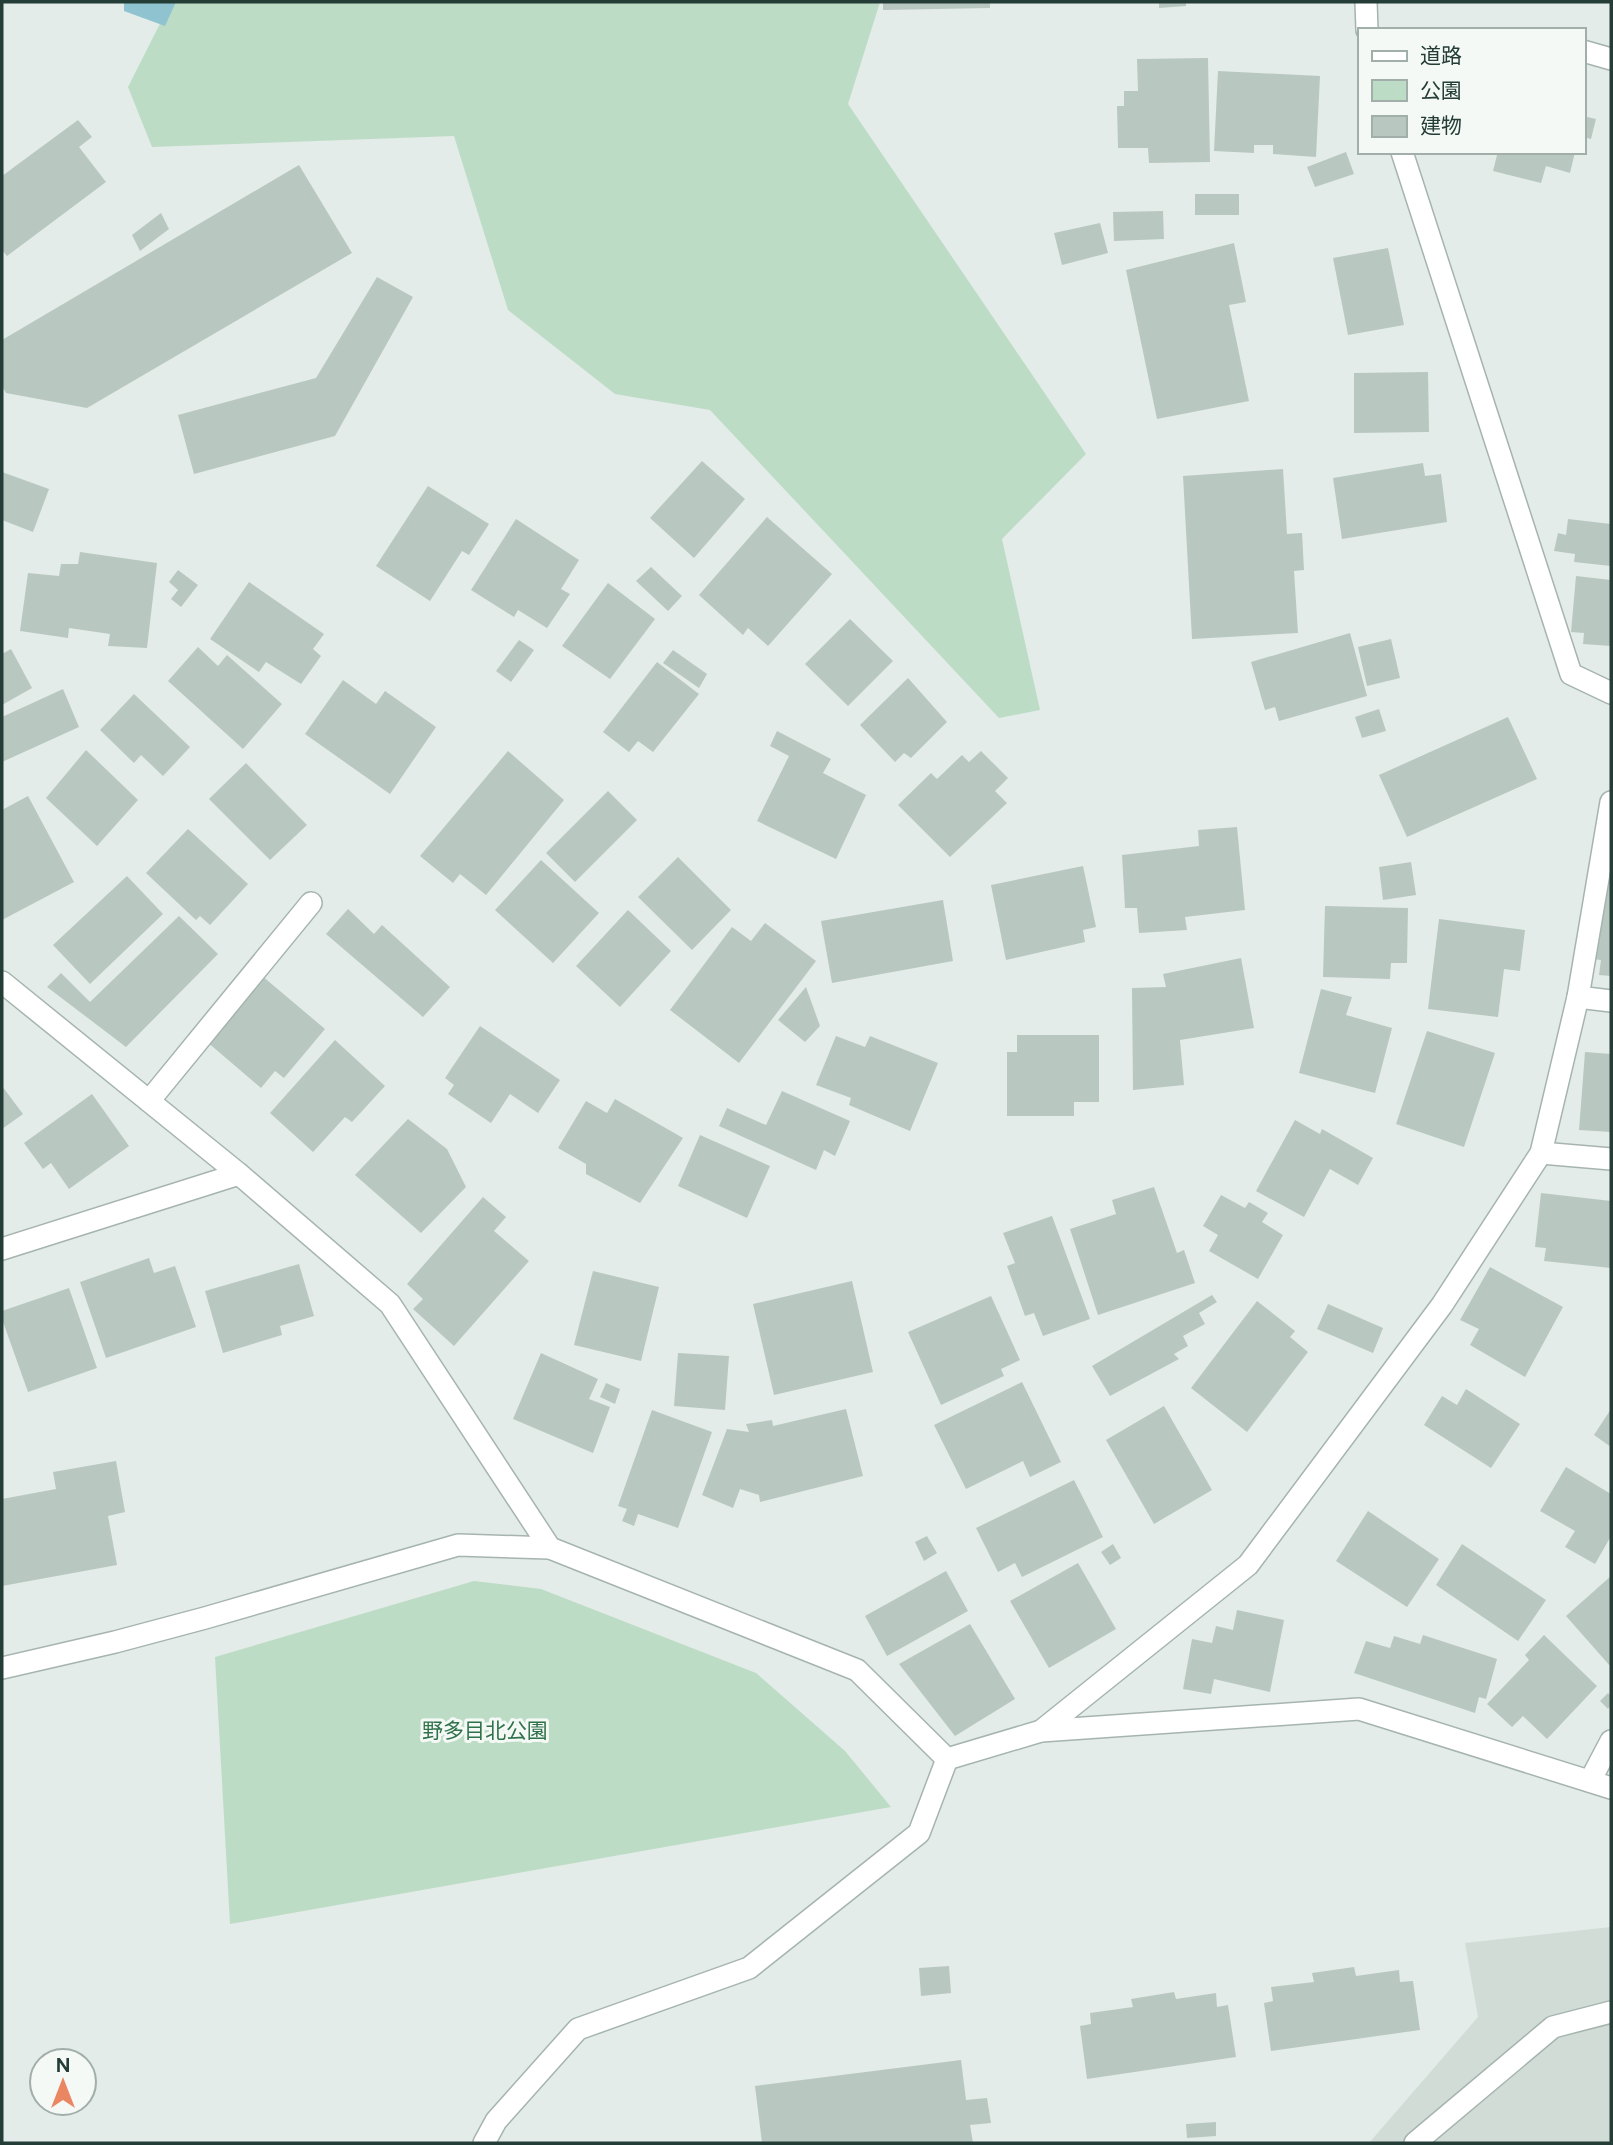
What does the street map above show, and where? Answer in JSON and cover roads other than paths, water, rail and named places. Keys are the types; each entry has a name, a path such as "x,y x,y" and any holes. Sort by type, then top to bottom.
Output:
{"street":[{"path":"1366,2 1367,28"},
{"path":"1585,52 1611,59"},
{"path":"1403,154 1571,674 1611,693"},
{"path":"1041,1731 1248,1565 1442,1305 1541,1153 1578,997 1611,802"},
{"path":"149,1101 312,903"},
{"path":"2,982 239,1174 390,1304 550,1548"},
{"path":"1578,997 1611,1001"},
{"path":"1541,1153 1611,1159"},
{"path":"2,1249 239,1174"},
{"path":"2,1668 115,1643 458,1545 550,1548 857,1670 947,1759"},
{"path":"947,1759 1041,1731 1359,1709 1611,1788"},
{"path":"1590,1781 1611,1741"},
{"path":"484,2143 496,2121 578,2029 749,1968 919,1833 947,1759"},
{"path":"1415,2143 1553,2027 1611,2012"}],"water":[{"path":"124,2 176,2 165,26 124,11"}],"park label":[{"name":"野多目北公園","path":"485,1730"}]}
